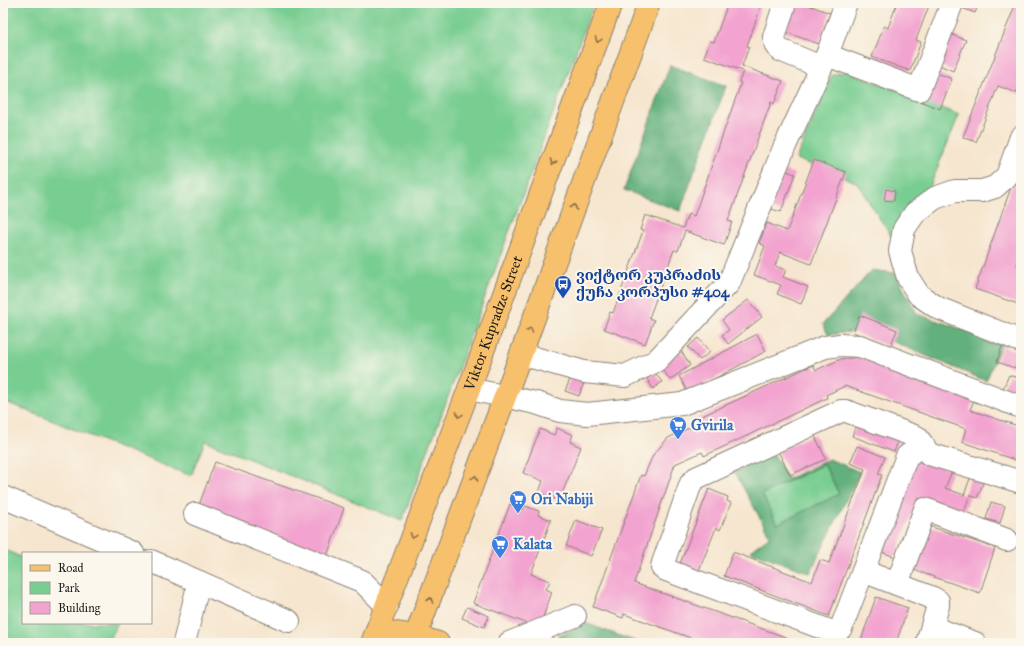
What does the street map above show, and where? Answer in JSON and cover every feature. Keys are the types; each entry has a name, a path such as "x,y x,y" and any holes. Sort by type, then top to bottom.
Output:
{"main road":[{"name":"Viktor Kupradze Street","path":"375,637 469,389 611,3"},
{"path":"415,640 522,354 649,3"},
{"path":"375,637 438,643"}],"lane":[{"path":"785,3 774,37 776,46 780,50 824,61 919,90 952,3"},
{"path":"522,354 584,372 625,376 656,361 729,283 784,148 824,61 840,5"},
{"path":"1021,136 1007,176 995,187 982,190 955,192 935,198 915,213 904,229 900,251 908,278 919,295 938,308 1021,341"},
{"path":"469,389 536,403 560,411 588,414 682,404 826,347 840,345 860,346 1021,407"},
{"path":"923,445 907,456 842,628 837,632 833,632 666,570 662,567 693,480 838,411 846,411 917,437 923,445 929,454 1021,482"},
{"path":"3,497 131,552"},
{"path":"897,584 925,509 1007,540"},
{"path":"195,514 362,581 386,606"},
{"path":"152,561 289,621"},
{"path":"863,571 938,601 938,606 929,635 974,643"},
{"path":"184,643 199,582"},
{"path":"509,643 575,616"}],"green space":[{"path":"3,3 594,3 402,521 205,441 191,476 3,401"},
{"path":"670,65 726,86 680,211 624,190"},
{"path":"847,71 959,115 926,196 893,239 856,182 796,159 832,75"},
{"path":"872,270 895,273 917,314 1002,343 986,381 865,330 828,335 823,324"},
{"path":"773,453 788,479 829,459 860,472 810,573 750,551 770,536 734,471","holes":["824,464 839,494 777,524 762,494"]},
{"path":"824,464 839,494 777,525 762,494"},
{"path":"3,549 22,558 22,624 118,624 108,643 3,643"},
{"path":"585,623 640,643 546,643"}],"building":[{"path":"728,3 762,3 747,46 749,47 742,66 783,81 774,104 771,102 728,221 732,222 724,245 685,231 678,251 674,250 649,318 654,320 645,344 604,329 610,312 613,313 643,231 640,230 645,215 683,228 688,214 694,216 741,83 739,82 743,71 704,57 710,41 714,42"},
{"path":"795,3 803,3 830,13 819,44 785,32"},
{"path":"897,3 930,3 916,40 921,42 910,71 872,57 884,26 888,28"},
{"path":"955,3 979,3 975,13 954,5"},
{"path":"1016,3 1021,3 1021,92 1020,94 998,86 976,142 963,137"},
{"path":"947,33 966,40 953,71 935,63"},
{"path":"932,71 952,79 940,109 920,101"},
{"path":"1021,159 1021,254 1017,265 1021,267 1021,305 975,289"},
{"path":"814,160 846,172 811,264 780,252 775,266 786,270 783,277 808,287 801,304 777,294 781,285 754,275 765,246 759,243 767,223 787,231"},
{"path":"778,168 795,174 781,212 765,207"},
{"path":"886,189 895,191 894,201 884,200"},
{"path":"748,300 762,317 728,344 722,335 729,330 722,320"},
{"path":"860,315 897,330 890,347 853,332"},
{"path":"757,334 766,351 688,393 679,376"},
{"path":"698,338 710,352 700,360 688,347"},
{"path":"1002,346 1021,352 1015,368 997,362"},
{"path":"681,351 690,365 670,380 660,366"},
{"path":"859,357 975,397 970,410 1021,427 1021,462 962,442 966,429 845,386 826,395 827,398 704,456 702,452 675,464 634,583 788,638 786,643 705,643 624,614 623,618 593,607 641,475 644,476 653,455 668,438 691,427 689,422 813,365 816,370 841,359"},
{"path":"655,373 662,382 653,389 647,379"},
{"path":"572,375 585,380 579,396 565,391"},
{"path":"1009,375 1021,379 1021,395 1019,398 1002,391"},
{"path":"858,420 900,436 894,452 852,436"},
{"path":"557,428 573,435 570,442 581,447 559,501 539,492 543,481 523,473 540,429 554,435"},
{"path":"814,434 826,459 790,475 778,451"},
{"path":"857,446 885,457 878,474 882,475 829,616 724,576 733,552 812,582 820,560 829,563 865,469 850,463"},
{"path":"916,457 952,471 945,488 964,495 971,476 984,481 977,498 970,495 963,515 918,498 895,557 879,551"},
{"path":"215,462 344,508 326,559 196,513"},
{"path":"709,489 728,497 727,501 731,503 720,530 716,528 698,573 679,566"},
{"path":"991,502 1005,506 1000,523 986,519"},
{"path":"510,504 523,510 525,506 539,511 538,515 551,520 531,574 550,581 546,589 552,592 539,628 473,603"},
{"path":"576,520 602,530 591,556 566,546"},
{"path":"926,525 995,548 980,593 911,569"},
{"path":"876,597 908,608 896,643 860,643"},
{"path":"467,607 489,616 484,627 462,618"}],"place":[{"name":"ვიქტორ კუპრაძის ქუჩა კორპუსი #404","path":"563,299"},
{"name":"Gvirila","path":"678,440"},
{"name":"Ori Nabiji","path":"518,514"},
{"name":"Kalata","path":"500,559"}]}
